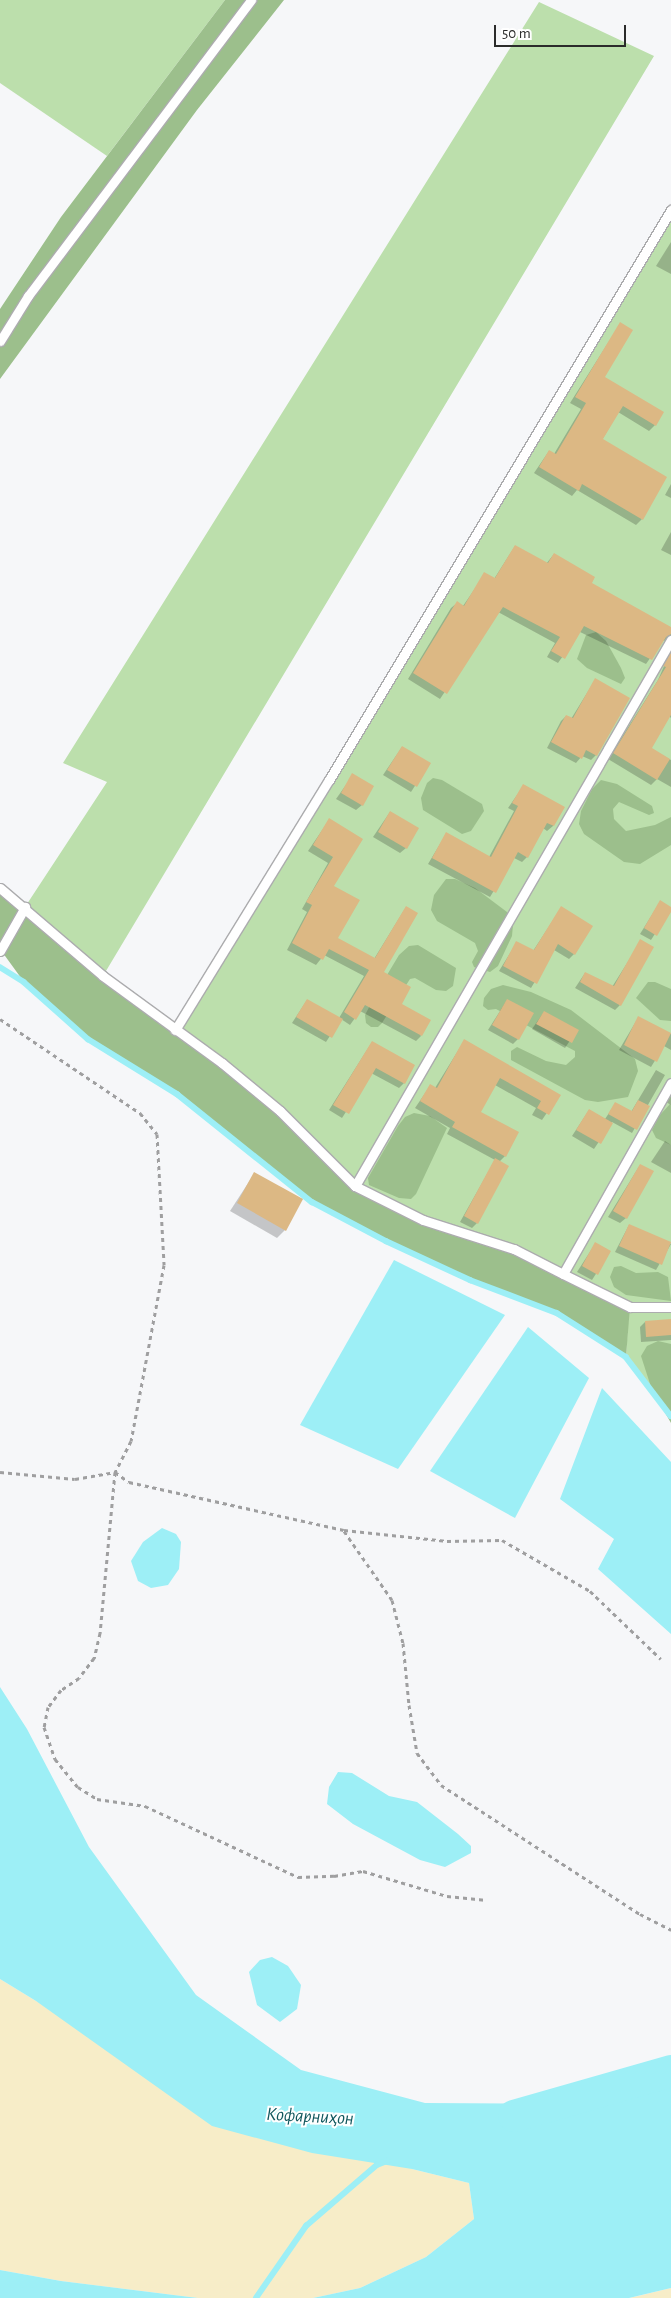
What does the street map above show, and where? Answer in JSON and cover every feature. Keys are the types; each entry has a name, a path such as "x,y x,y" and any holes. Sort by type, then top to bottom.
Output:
{"lane":[{"path":"0,341 28,296 251,0"},
{"path":"175,1030 329,780 671,210"},
{"path":"355,1186 671,640"},
{"path":"0,888 25,907 103,976 222,1063 280,1112 355,1186 423,1220 514,1250 630,1307 671,1307"},
{"path":"0,951 25,907"},
{"path":"563,1274 671,1083"}],"path":[{"path":"0,1019 140,1114 156,1134 164,1265 131,1441 115,1472 100,1632 94,1658 79,1678 61,1690 48,1707 44,1727 55,1759 78,1787 97,1799 145,1806 298,1877 334,1876 362,1871 447,1896 487,1900"},
{"path":"0,1472 75,1479 115,1472 130,1482 344,1530 447,1540 502,1540 590,1591 661,1659"},
{"path":"344,1530 392,1600 403,1644 409,1705 417,1753 441,1786 640,1914 671,1930"}],"green space":[{"path":"0,0 225,0 107,156 0,83"},
{"path":"225,0 284,0 197,110 0,379 0,309 61,217"},
{"path":"539,2 654,56 103,976 25,907 107,782 63,763"},
{"path":"671,210 671,1416 626,1357 629,1307 423,1220 355,1186 175,1030"},
{"path":"596,632 606,641 621,668 625,678 621,684 587,668 577,659 586,635"},
{"path":"433,778 442,780 482,804 484,811 471,831 462,834 423,810 421,798 427,783"},
{"path":"601,780 617,784 652,806 654,813 649,815 619,802 613,809 614,819 626,831 655,825 671,817 671,845 640,864 624,862 584,834 579,824 581,811 592,789"},
{"path":"446,879 455,879 475,888 507,912 513,925 512,936 498,966 490,972 474,967 472,962 478,951 475,943 437,921 431,910 434,895"},
{"path":"0,888 103,976 222,1063 355,1186 423,1220 514,1249 630,1307 626,1357 557,1313 470,1280 386,1241 312,1202 177,1095 88,1039 24,982 0,949"},
{"path":"418,945 456,968 453,986 446,991 436,990 415,978 410,979 382,1023 378,1027 371,1027 366,1023 365,1015 378,990 399,955 409,946"},
{"path":"648,982 655,982 671,989 671,1021 660,1020 636,998"},
{"path":"503,985 531,992 571,1010 635,1059 638,1071 628,1097 598,1102 585,1100 511,1060 511,1051 517,1047 546,1061 566,1065 575,1057 575,1051 496,1009 488,1010 483,1006 484,998 491,989"},
{"path":"670,1104 671,1145 656,1138 652,1130 659,1116"},
{"path":"414,1113 430,1116 447,1128 416,1194 411,1199 399,1198 369,1185 368,1178 398,1126 405,1117"},
{"path":"621,1266 636,1273 658,1272 668,1277 671,1301 626,1295 614,1287 610,1277 614,1267"},
{"path":"658,1341 671,1344 671,1423 652,1390 641,1356 647,1346"}],"sand":[{"path":"0,1979 36,2001 412,2169 469,2183 474,2219 426,2257 360,2288 313,2298 198,2298 61,2281 0,2270"},
{"path":"671,2288 671,2298 629,2298 638,2296"}],"water":[{"path":"394,1260 505,1315 398,1469 300,1425"},
{"path":"528,1327 589,1378 515,1518 430,1471"},
{"path":"602,1388 671,1462 671,1634 598,1569 614,1539 560,1499"},
{"path":"162,1528 176,1534 181,1542 179,1569 168,1585 151,1588 138,1581 131,1561 143,1542"},
{"path":"0,1687 27,1729 89,1847 196,1995 301,2070 425,2103 565,2104 671,2076 671,2288 629,2298 313,2298 360,2288 426,2257 474,2219 469,2183 412,2169 312,2153 212,2126 36,2001 0,1979"},
{"path":"338,1772 352,1773 389,1796 417,1802 471,1846 471,1853 445,1867 420,1860 353,1824 327,1804 329,1787"},
{"path":"272,1957 288,1966 301,1985 297,2009 280,2022 257,2005 249,1972 260,1960"},
{"path":"0,2270 61,2281 198,2298 0,2298"}],"building":[{"path":"620,322 633,330 605,377 664,412 656,426 623,406 603,439 667,477 643,520 582,484 579,491 539,467 549,450 556,454 586,403 575,397"},
{"path":"515,545 548,563 554,553 595,577 592,583 671,627 671,634 666,637 652,660 584,626 565,659 551,651 560,637 503,607 447,694 413,673 457,601 464,606 484,572 495,578"},
{"path":"671,652 671,715 652,748 670,759 657,780 613,753 666,667 663,666"},
{"path":"595,678 630,698 597,756 586,750 582,759 551,742 566,715 573,718"},
{"path":"402,746 431,763 417,787 387,770"},
{"path":"352,773 374,786 363,806 341,793"},
{"path":"523,784 565,807 554,826 547,823 528,858 518,852 496,893 432,858 446,832 491,857 518,806 512,803"},
{"path":"390,811 419,828 407,849 378,832"},
{"path":"329,818 363,839 334,886 360,900 338,938 375,958 406,906 418,913 384,972 411,987 402,1004 431,1020 422,1036 365,1005 356,1020 344,1012 369,970 329,949 323,960 292,943 312,905 306,902 333,857 313,845"},
{"path":"660,900 671,907 671,912 657,936 644,928"},
{"path":"561,906 593,926 575,955 558,944 537,984 503,966 516,941 534,950"},
{"path":"640,939 654,947 621,1006 580,982 585,972 614,986"},
{"path":"307,999 343,1019 332,1038 296,1017"},
{"path":"507,999 534,1013 519,1040 492,1025"},
{"path":"544,1011 579,1030 572,1043 536,1024"},
{"path":"638,1016 671,1033 657,1062 624,1045"},
{"path":"464,1039 561,1095 549,1115 537,1108 541,1101 500,1078 481,1112 519,1132 506,1157 452,1127 455,1122 420,1101 430,1084 437,1088"},
{"path":"372,1041 415,1065 405,1084 376,1068 349,1114 333,1105"},
{"path":"638,1100 650,1106 637,1130 608,1114 615,1102 632,1111"},
{"path":"589,1109 613,1123 601,1144 576,1130"},
{"path":"495,1158 509,1166 478,1224 464,1216"},
{"path":"640,1164 654,1171 627,1219 613,1211"},
{"path":"254,1172 303,1199 286,1231 237,1203"},
{"path":"629,1224 671,1242 662,1265 619,1246"},
{"path":"595,1242 611,1251 598,1275 582,1266"},
{"path":"671,1319 671,1335 646,1337 645,1321"}],"waterway":[{"path":"0,967 24,982 88,1039 177,1094 312,1202 386,1241 470,1280 557,1313 626,1357 671,1416"},
{"name":"Кофарниҳон","path":"514,2116 671,2071"},
{"path":"256,2298 306,2226 377,2165 387,2161"}]}
